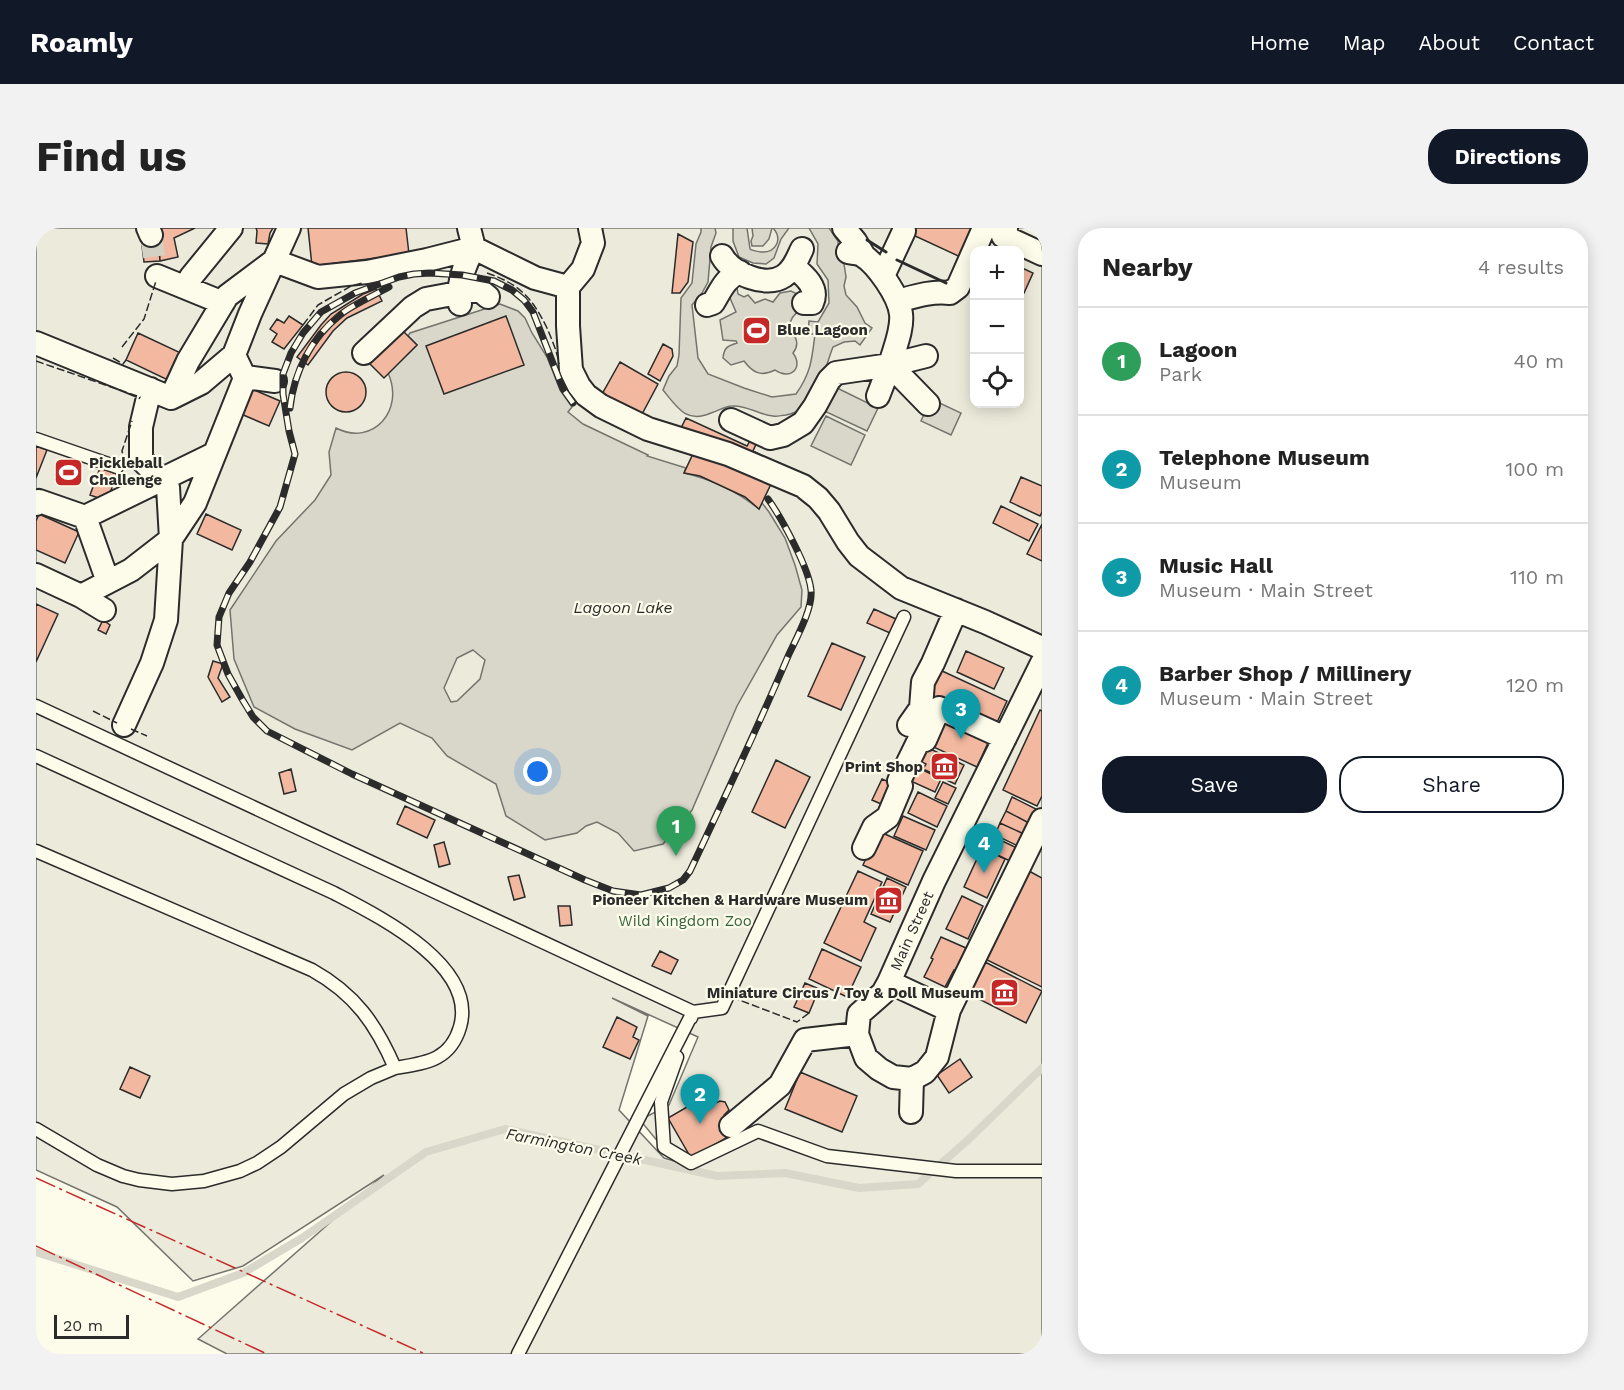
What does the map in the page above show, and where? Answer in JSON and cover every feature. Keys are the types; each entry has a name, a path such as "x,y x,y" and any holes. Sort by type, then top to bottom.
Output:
{"street":[{"path":"186,288 191,277 231,228"},
{"path":"36,343 171,398 201,383 237,348 250,314 290,228"},
{"path":"590,228 592,243 583,269 568,287 571,370 586,395 600,406 648,429 728,454 803,486 829,511 859,556 901,588 1042,648"},
{"path":"844,228 855,241 856,254 874,266 883,276 898,302 901,314 899,333 878,396"},
{"path":"898,302 921,294 950,293 958,287 984,228"},
{"path":"1006,228 1003,236 1042,254"},
{"path":"883,276 904,231"},
{"path":"275,261 318,277 367,272 427,260 471,238"},
{"path":"471,238 535,278 568,287"},
{"path":"460,298 471,238"},
{"path":"722,256 734,269 766,281 782,277 798,258 814,290 815,297 812,303 804,303"},
{"path":"171,398 188,361 227,296 275,261"},
{"path":"707,305 714,303 732,275 740,272"},
{"path":"81,596 131,570 171,539 195,503 245,377 237,348 217,313 186,288 157,276"},
{"path":"364,353 413,307 426,299 460,298 474,290 488,297"},
{"path":"735,426 770,438 777,443 803,423 829,380 836,373 890,365 926,356"},
{"path":"890,365 928,404"},
{"path":"245,377 274,381"},
{"path":"124,725 152,663 166,620 171,539 168,487 141,459 141,427 150,389"},
{"path":"37,502 85,517 214,454"},
{"path":"124,468 138,491"},
{"path":"85,517 108,582"},
{"path":"36,575 81,596 104,610"},
{"path":"909,725 921,708 923,682 956,610"},
{"name":"Main Street","path":"949,1010 889,982 934,881 1042,663"},
{"path":"864,848 874,827 888,817 901,786 899,781 920,738 925,740 939,708 1005,738"},
{"path":"889,982 883,993 860,1014 857,1034 866,1058 879,1069 893,1077 912,1079 925,1072 937,1056 949,1010 1042,820"},
{"path":"731,1126 780,1085 805,1040 857,1034"},
{"path":"911,1112 912,1079"}],"lane":[{"path":"36,439 124,468"},
{"path":"36,706 693,1012 722,1008 904,617"},
{"path":"36,756 367,909 400,930 435,957 457,992 462,1017 453,1043 445,1053 433,1060 395,1068 371,1078 344,1094 281,1147 257,1163 240,1171 204,1181 172,1184 123,1176 97,1165 36,1129"},
{"path":"36,850 324,977 367,1015 386,1046 395,1068"},
{"path":"518,1354 693,1012"},
{"path":"693,1012 661,1102 664,1147 691,1163 758,1131 828,1156 956,1171 1042,1171"}],"green space":[{"name":"Wild Kingdom Zoo","path":"36,228 1042,228 1042,1354 227,1354 198,1339 384,1175 243,1266 193,1281 117,1207 36,1170","holes":["612,998 698,1037 669,1105 640,1120 674,1161 664,1158 619,1110 648,1016"]}],"water":[{"path":"701,228 715,228 716,233 711,247 708,282 692,305 698,358 708,374 772,397 796,394 801,386 810,366 814,343 815,334 808,334 809,321 818,322 829,303 828,280 817,264 818,244 809,228 829,228 838,241 839,257 844,264 846,277 844,286 846,295 857,307 865,323 872,328 860,345 855,341 844,342 833,347 813,397 797,411 775,416 732,406 702,416 695,416 683,412 663,390 669,376 677,366 681,298 692,283 696,244"},
{"path":"733,228 747,228 750,249 766,252 774,248 778,241 773,228 789,228 781,239 774,258 766,264 753,263 739,257 733,241"},
{"path":"752,228 772,228 769,239 763,246 752,246"},
{"name":"Blue Lagoon","path":"737,288 738,294 744,297 748,295 755,303 765,299 773,302 780,293 791,291 801,296 806,306 796,313 790,325 796,341 793,353 797,364 794,371 786,374 775,370 758,373 744,361 731,365 723,358 727,348 737,343 723,340 720,320 736,312 727,291"},
{"name":"Lagoon Lake","path":"500,304 518,311 525,318 547,357 560,390 572,407 568,412 583,424 647,456 686,468 684,473 724,487 759,509 762,503 785,538 802,590 801,607 777,635 737,706 692,810 663,844 634,851 618,833 597,822 577,833 545,840 506,816 496,784 447,756 432,738 400,723 352,750 295,729 254,707 234,659 230,610 276,541 315,500 331,475 329,452 336,428 350,433 362,433 382,422 389,412 392,387 388,373 417,345 408,336 410,333","holes":["473,650 485,660 480,679 457,701 451,702 444,688 457,658"]},
{"path":"831,385 878,408 867,431 820,409"},
{"path":"931,399 961,413 951,435 921,421"},
{"path":"826,416 865,435 851,465 811,446"}],"building":[{"path":"157,228 195,228 174,238 178,257 160,261"},
{"path":"256,228 273,228 268,244 256,243"},
{"path":"308,228 406,228 409,254 312,266"},
{"path":"898,228 982,228 974,246 970,246 967,260"},
{"path":"678,234 693,242 688,282 680,293 672,293"},
{"path":"159,244 160,261 144,262 142,246"},
{"path":"1024,269 1033,273 1024,293"},
{"path":"376,289 382,301 347,318 333,331 308,365 297,357 331,314 363,294"},
{"path":"289,316 303,325 284,349 272,342 277,334 270,329 277,319 284,323"},
{"path":"506,316 524,365 444,394 426,346"},
{"path":"401,329 417,345 384,378 368,362"},
{"path":"138,333 183,354 170,381 126,360"},
{"path":"663,344 672,349 673,356 660,381 648,374"},
{"path":"620,362 658,384 641,416 601,396"},
{"path":"346,372 360,378 366,392 360,406 346,412 332,406 326,392 332,378"},
{"path":"252,389 280,401 269,426 241,414"},
{"path":"686,418 747,446 751,439 757,442 753,451 793,470 773,480 759,509 745,497 700,476 684,473 698,443 678,434"},
{"path":"36,446 47,450 36,478"},
{"path":"100,468 117,474 107,501 90,495"},
{"path":"1021,477 1042,486 1040,516 1010,502"},
{"path":"1001,506 1038,524 1029,541 993,523"},
{"path":"39,514 79,532 65,563 36,550 36,521"},
{"path":"206,514 241,530 232,550 197,534"},
{"path":"1042,524 1042,561 1027,554"},
{"path":"36,604 58,614 36,662"},
{"path":"874,609 896,619 890,633 867,623"},
{"path":"103,620 110,625 106,634 98,630"},
{"path":"832,643 865,657 841,710 808,696"},
{"path":"966,651 1004,668 994,689 957,672"},
{"path":"213,661 223,664 218,678 230,697 222,702 208,677"},
{"path":"940,670 1007,701 992,733 926,700"},
{"path":"1040,710 1042,711 1042,796 1037,806 1003,790"},
{"path":"944,712 992,734 977,767 929,745"},
{"name":"Print Shop","path":"924,746 964,765 955,784 923,769 926,764 918,760"},
{"path":"776,760 810,777 785,828 752,812"},
{"path":"911,764 941,779 935,792 904,778"},
{"path":"291,769 296,791 284,794 279,773"},
{"path":"882,779 898,786 888,807 872,800"},
{"path":"943,782 956,788 948,804 935,798"},
{"path":"918,792 947,806 937,827 908,813"},
{"path":"1012,797 1036,809 1029,823 1006,811"},
{"path":"405,806 435,820 427,838 397,824"},
{"path":"1006,811 1029,823 1024,834 1000,823"},
{"path":"903,816 935,830 926,850 894,836"},
{"path":"1000,823 1024,834 1018,846 995,835"},
{"path":"878,831 923,851 908,885 863,865"},
{"path":"994,837 1017,848 1010,861 987,850"},
{"path":"444,842 450,864 439,867 434,845"},
{"path":"982,848 1005,859 987,898 964,887"},
{"path":"858,871 882,882 864,922 876,928 861,961 824,943"},
{"path":"1029,871 1042,878 1042,987 985,959"},
{"path":"519,875 525,897 514,900 508,877"},
{"name":"Pioneer Kitchen & Hardware Museum","path":"887,878 906,887 890,922 871,914"},
{"path":"962,896 983,906 968,939 946,929"},
{"path":"558,906 570,906 572,925 560,926"},
{"path":"941,937 966,948 945,987 924,977"},
{"path":"822,949 861,967 847,997 809,979"},
{"path":"660,951 678,960 671,974 652,966"},
{"name":"Miniature Circus / Toy & Doll Museum","path":"985,962 1042,991 1026,1023 969,994"},
{"path":"805,983 819,989 809,1013 794,1007"},
{"path":"617,1017 637,1027 633,1037 639,1040 630,1059 603,1047"},
{"path":"960,1059 972,1077 949,1093 937,1075"},
{"path":"130,1067 150,1076 140,1098 120,1089"},
{"path":"800,1072 857,1096 842,1132 785,1109"},
{"path":"711,1093 716,1103 725,1102 729,1110 724,1115 735,1133 691,1158 668,1118"}],"waterway":[{"name":"Farmington Creek","path":"36,1252 178,1297 243,1273 302,1238 426,1152 505,1129 717,1176 785,1173 859,1188 918,1184 969,1139 1042,1068"}],"tunnel":[{"path":"151,235 157,276"}],"railway":[{"path":"573,403 563,389 533,312 512,290 494,281 462,275 414,274 355,293 321,312 303,333 291,353 283,374 283,394 295,454 280,507 250,562 229,593 219,617 217,645 228,674 253,717 267,731 352,774 613,891 641,895 669,888 683,880 690,871 753,736 810,605 811,590 800,556 768,499"},
{"path":"290,408 295,382 312,345 345,311 389,287"}],"fence":[{"path":"487,273 516,287 530,300 547,328 559,364"},
{"path":"122,347 144,319 156,281"},
{"path":"303,325 318,305 351,286 363,283"},
{"path":"113,358 123,364 126,360"},
{"path":"36,361 140,397 139,399"},
{"path":"125,464 122,451 132,421"},
{"path":"93,711 117,723"},
{"path":"131,729 147,736"},
{"path":"721,993 797,1022 809,1013"}],"wall":[{"path":"867,240 886,252"},
{"path":"897,260 946,283"}],"power":[{"path":"36,1178 425,1354"},
{"path":"36,1246 267,1354"}],"place":[{"name":"Blue Lagoon","path":"756,330"},
{"name":"Pickleball Challenge","path":"68,472"},
{"name":"Music Hall","path":"961,739"},
{"name":"Print Shop","path":"944,767"},
{"name":"Lagoon","path":"676,856"},
{"name":"Barber Shop / Millinery","path":"984,873"},
{"name":"Pioneer Kitchen & Hardware Museum","path":"889,900"},
{"name":"Miniature Circus / Toy & Doll Museum","path":"1005,993"},
{"name":"Telephone Museum","path":"700,1124"}]}
